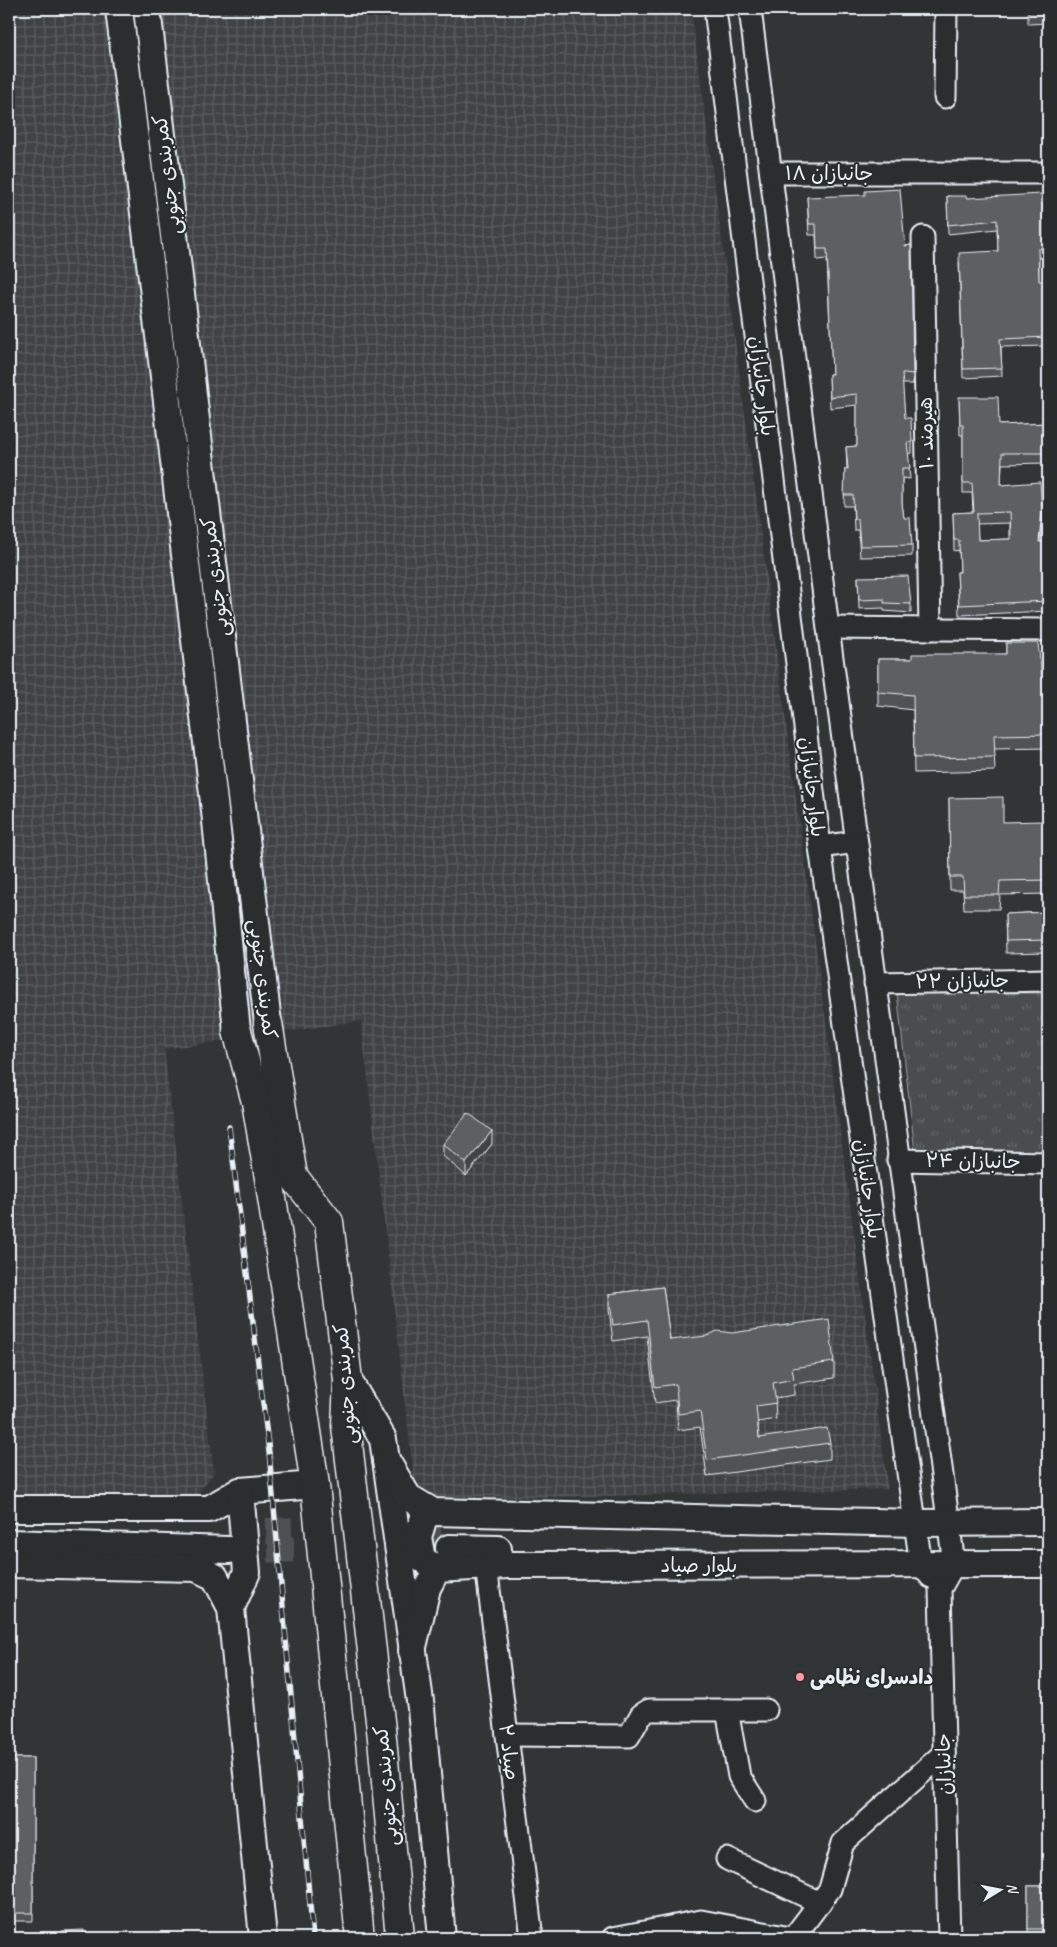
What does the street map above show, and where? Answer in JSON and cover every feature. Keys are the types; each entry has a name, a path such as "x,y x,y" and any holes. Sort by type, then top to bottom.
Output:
{"highway":[{"name":"کمربندی جنوبی","path":"268,1023 268,1100 315,1485 360,1938"},
{"name":"کمربندی جنوبی","path":"237,1031 268,1100 293,1176 329,1222 348,1380 346,1426 382,1738 400,1938"}],"main road":[{"name":"کمربندی جنوبی","path":"119,9 215,811 237,1031"},
{"name":"کمربندی جنوبی","path":"147,9 268,1023"},
{"path":"215,811 242,808"},
{"path":"229,963 260,959"},
{"path":"348,1380 383,1439 421,1708 442,1938"},
{"path":"386,1460 408,1497 440,1539"},
{"path":"9,1509 209,1509 240,1491 315,1485"},
{"path":"231,1608 246,1572 240,1491"},
{"path":"440,1539 815,1521 917,1523 1048,1522"},
{"path":"9,1526 228,1541 9,1543"},
{"path":"440,1539 742,1551 808,1565"},
{"path":"412,1651 440,1539"},
{"name":"بلوار صیاد","path":"440,1539 486,1565 1048,1564"},
{"path":"9,1564 196,1568 215,1577 231,1608 263,1938"}],"street":[{"name":"بلوار جانبازان","path":"715,9 820,847 884,1308 922,1564"},
{"name":"بلوار جانبازان","path":"750,9 856,842 898,1160 950,1522 954,1564"},
{"path":"945,96 946,9"},
{"name":"جانبازان ۱۸","path":"771,173 1048,172"},
{"name":"هیرمند ۱۰","path":"923,237 930,629"},
{"path":"828,628 1048,630"},
{"path":"820,847 856,842"},
{"name":"جانبازان ۲۲","path":"875,983 1048,980"},
{"name":"جانبازان ۲۴","path":"898,1160 1048,1163"},
{"path":"884,1308 918,1304"},
{"path":"922,1564 940,1589 954,1564"},
{"name":"صیاد ۲","path":"486,1565 532,1938"},
{"name":"جانبازان","path":"940,1589 949,1938"},
{"path":"507,1735 629,1736 641,1715 649,1710 766,1710"},
{"path":"727,1710 739,1776 755,1801"},
{"path":"613,1938 701,1920 792,1938 830,1889 843,1843 944,1753"},
{"path":"727,1859 820,1903"}],"shaded area":[{"path":"9,9 691,9 888,1489 434,1500 414,1480 361,1021 164,1049 214,1473 195,1497 9,1496"}],"green space":[{"path":"897,992 1048,993 1048,1152 915,1152"}],"building":[{"path":"1028,9 1048,9 1048,10 1028,11"},
{"path":"900,189 905,246 911,245 913,374 902,373 905,418 911,418 912,442 907,443 910,468 902,468 902,503 904,518 910,518 912,545 860,546 858,519 854,519 853,495 844,495 845,469 848,469 846,447 857,446 857,394 830,397 829,374 832,374 827,249 817,249 816,224 809,224 807,197 865,195 865,191"},
{"path":"1042,194 1044,219 1048,219 1048,248 1038,249 1039,281 1044,281 1046,306 1048,306 1048,337 1000,339 1002,368 963,369 959,253 998,251 997,220 948,225 947,196 967,196 967,198"},
{"path":"959,397 998,397 999,425 1048,423 1048,453 1002,453 1001,485 1040,482 1042,510 1039,542 1048,542 1048,601 959,605 957,572 960,572 959,540 954,540 953,513 974,512 972,483 963,483 963,425 960,425","holes":["1010,512 1011,539 978,540 977,513"]},
{"path":"908,576 911,604 884,603 884,599 859,600 858,577"},
{"path":"1006,643 1038,643 1042,677 1048,678 1048,734 994,735 995,757 914,758 913,695 878,692 878,659 912,659 912,654 1006,654"},
{"path":"1003,797 1003,822 1043,821 1048,853 1048,880 1000,881 999,895 964,895 963,877 950,877 949,798"},
{"path":"1048,912 1048,940 1006,941 1005,914"},
{"path":"468,1113 492,1131 466,1163 443,1144"},
{"path":"663,1287 670,1340 707,1336 717,1331 732,1333 829,1319 834,1362 792,1368 794,1379 773,1383 776,1403 756,1406 759,1438 827,1428 830,1443 707,1460 700,1411 678,1414 676,1384 655,1387 647,1320 613,1325 609,1294"},
{"path":"11,1758 33,1758 33,1913 11,1913"},
{"path":"1028,1886 1048,1886 1048,1929 1028,1929"},
{"path":"84,1930 84,1938 62,1938 62,1931"}],"tunnel":[{"path":"227,1532 441,1527"},
{"path":"229,1550 449,1548"}],"railway":[{"path":"229,1127 269,1452 313,1938"}],"place":[{"name":"دادسرای نظامی","path":"800,1677"}]}
